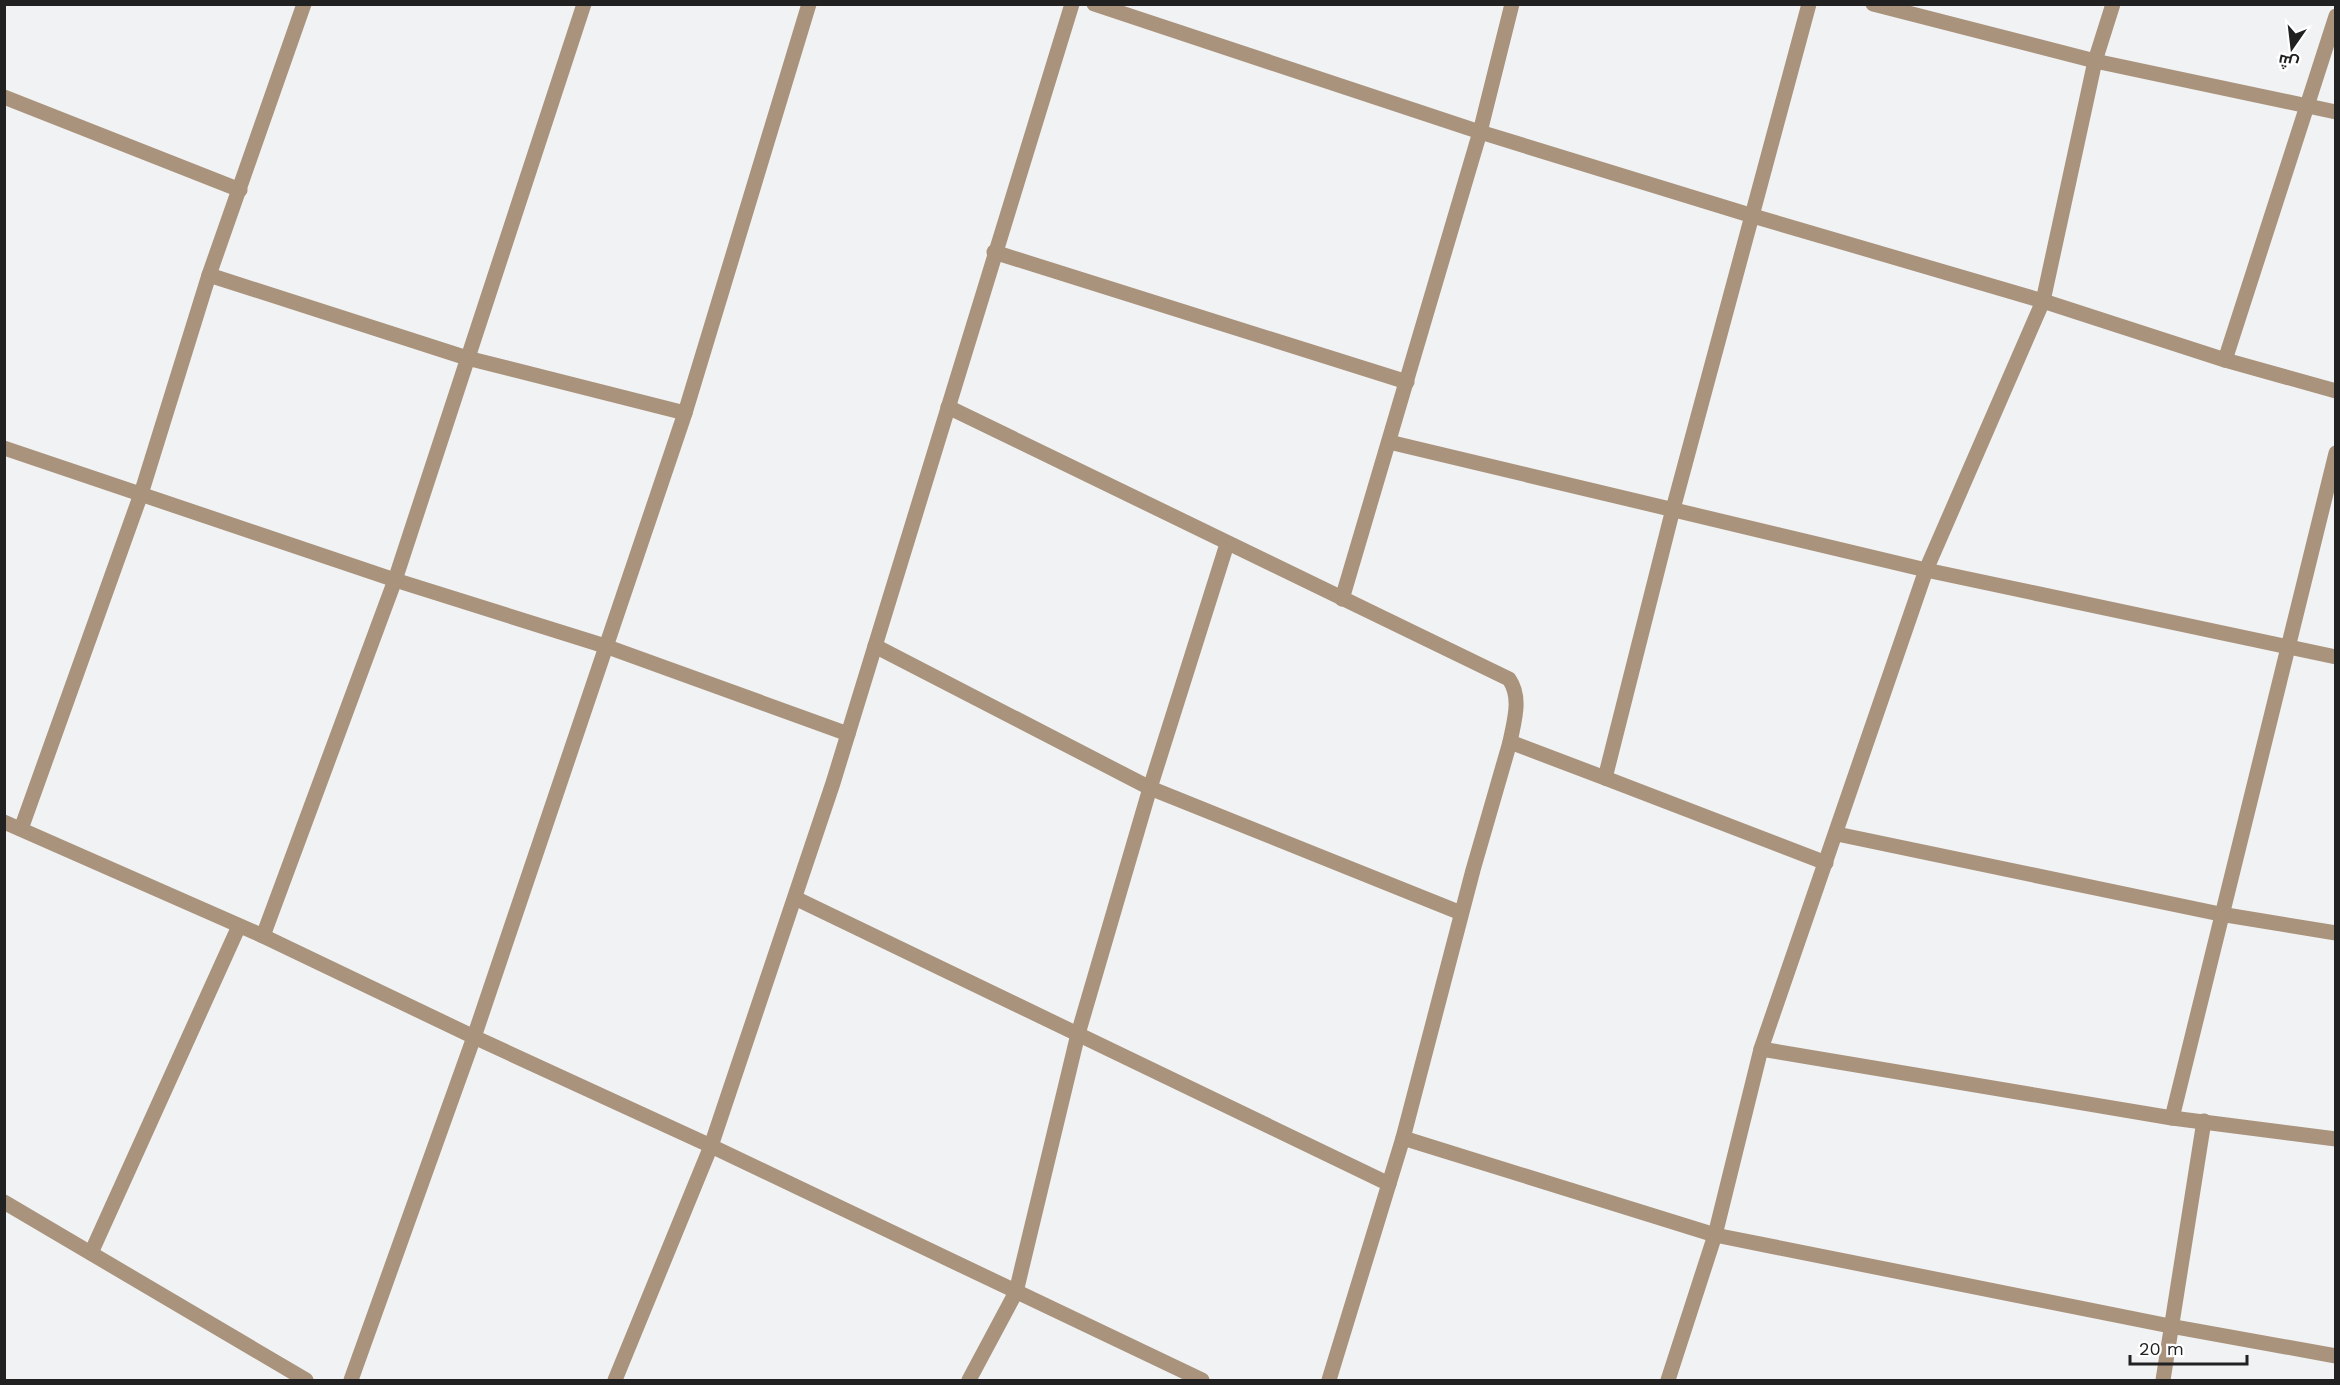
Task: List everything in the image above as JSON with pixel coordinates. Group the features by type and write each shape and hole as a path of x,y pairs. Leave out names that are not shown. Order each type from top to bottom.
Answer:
{"street":[{"path":"21,829 141,494 209,275 304,4"},
{"path":"263,936 395,580 584,4"},
{"path":"351,1380 474,1037 685,413 809,4"},
{"path":"615,1380 711,1146 795,898 848,735 994,252 1072,4"},
{"path":"1094,4 1480,132 1753,216 2043,301 2225,360 2336,391"},
{"path":"1342,599 1480,132 1512,4"},
{"path":"1605,778 1673,509 1809,4"},
{"path":"1873,4 2095,61 2336,112"},
{"path":"1668,1380 1715,1235 1761,1049 1837,834 1926,570 2043,301 2095,61 2113,4"},
{"path":"2225,360 2336,16"},
{"path":"4,97 240,190"},
{"path":"994,252 1407,381"},
{"path":"209,275 467,358 685,413"},
{"path":"948,407 1509,679 1516,694 1517,704 1510,742 1461,913 1403,1138 1329,1380"},
{"path":"1389,442 1926,570 2336,657"},
{"path":"4,448 395,580 605,646 848,735"},
{"path":"2172,1118 2220,914 2336,453"},
{"path":"969,1380 1016,1292 1078,1035 1150,788 1227,544"},
{"path":"875,646 1150,788 1461,913"},
{"path":"1510,742 1826,863"},
{"path":"4,822 263,936 1202,1380"},
{"path":"1837,834 2220,914 2336,933"},
{"path":"795,898 1389,1184"},
{"path":"92,1253 239,926"},
{"path":"1761,1049 2172,1118 2336,1139"},
{"path":"2163,1380 2204,1121"},
{"path":"1403,1138 1715,1235 2170,1326 2336,1356"},
{"path":"4,1202 306,1380"}]}
